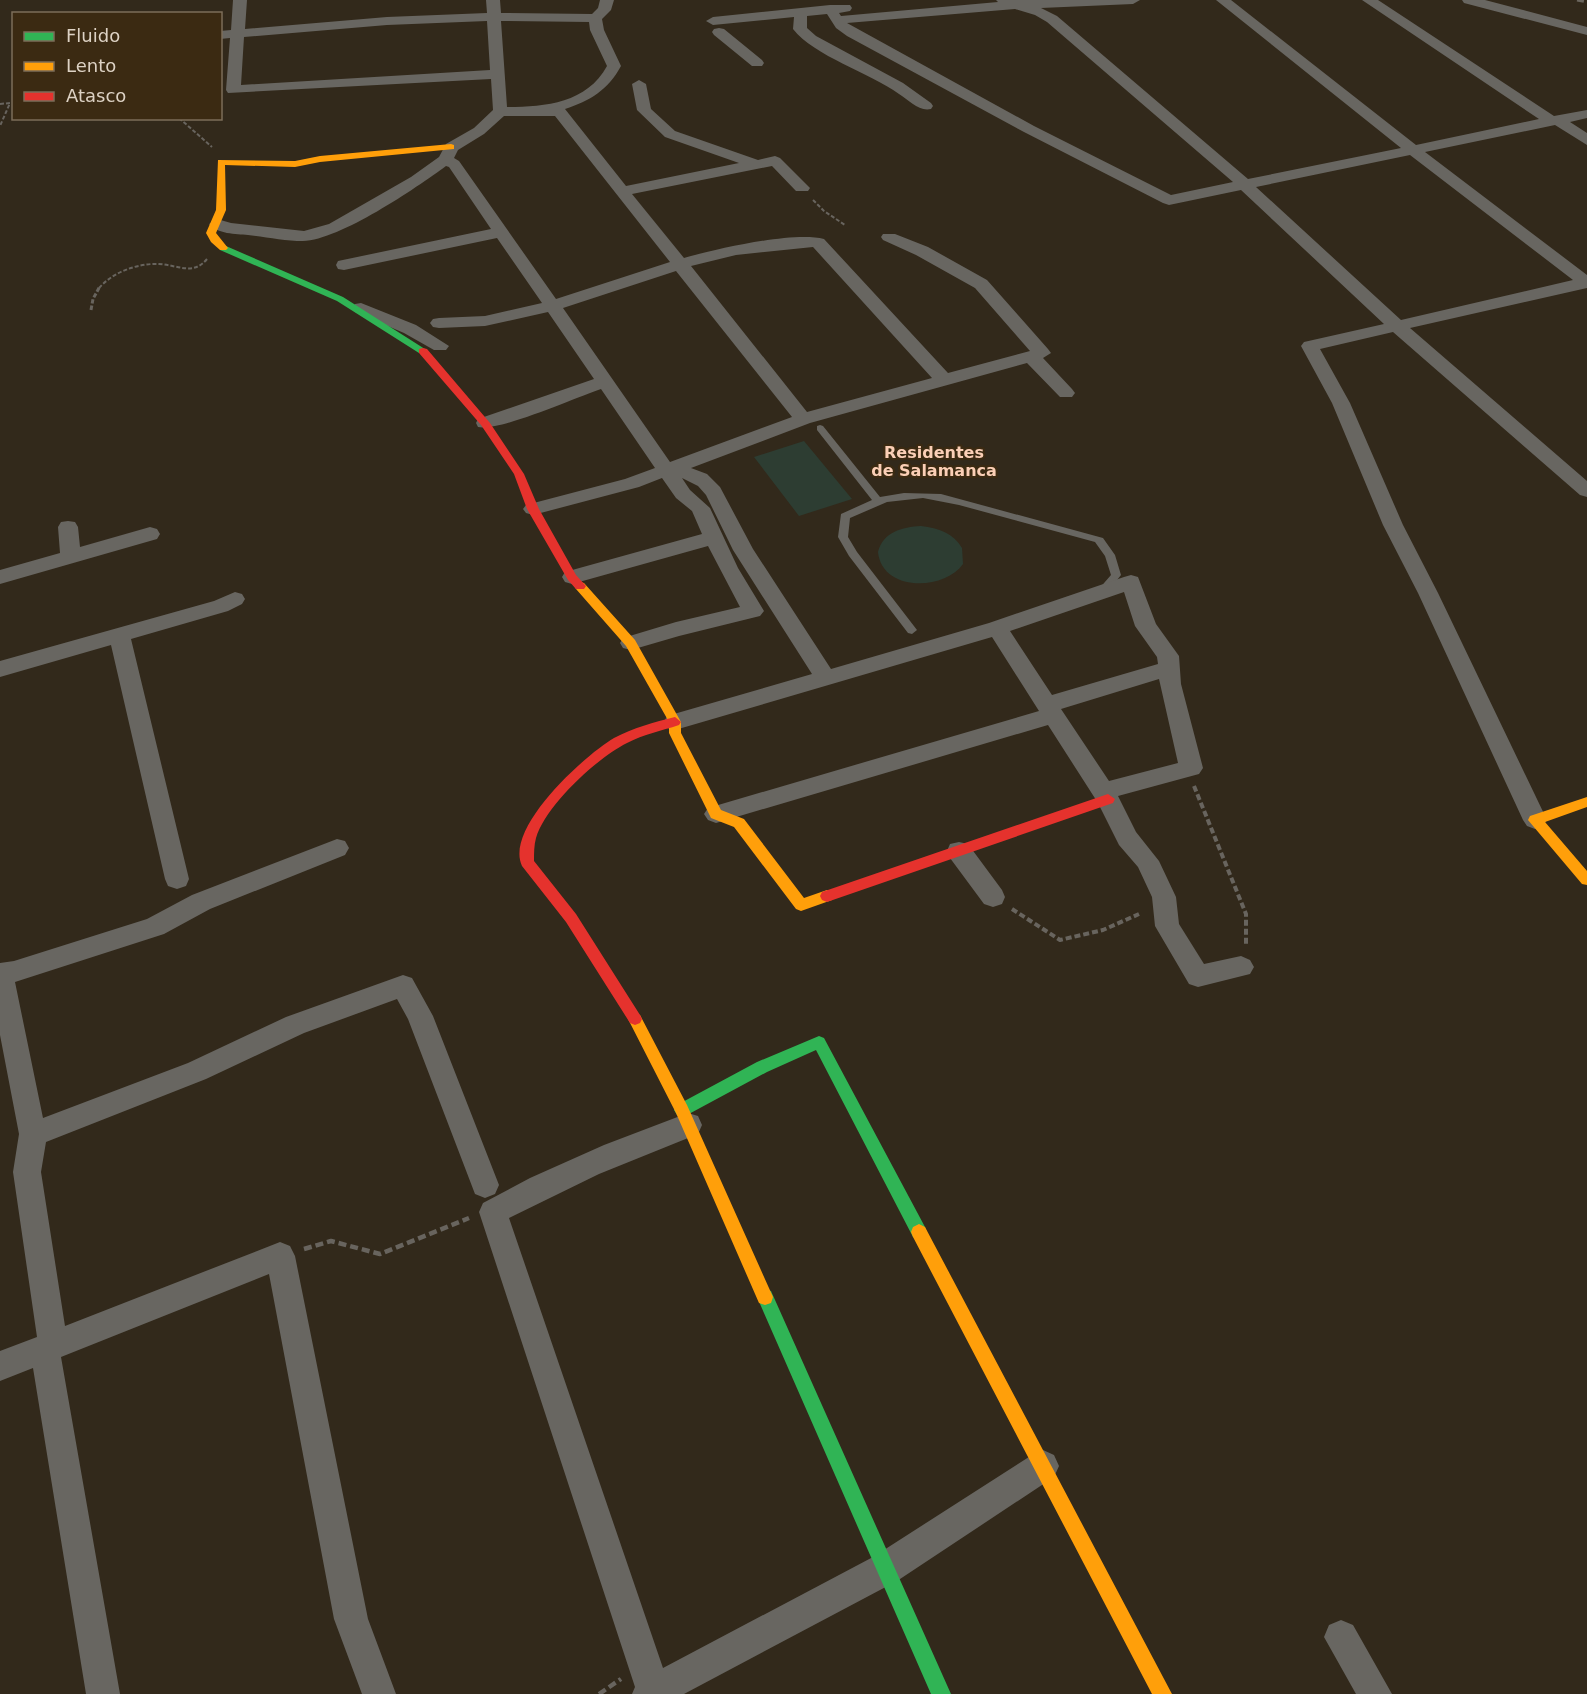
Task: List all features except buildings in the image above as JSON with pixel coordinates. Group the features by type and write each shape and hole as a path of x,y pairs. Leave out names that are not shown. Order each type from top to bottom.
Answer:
{"street":[{"path":"240,0 233,90 499,74"},
{"path":"493,0 500,111"},
{"path":"222,35 387,21 595,18 604,10 607,0"},
{"path":"834,15 967,0"},
{"path":"713,21 800,12 834,15 1009,2 1133,0"},
{"path":"1223,0 1413,150 1587,283"},
{"path":"1369,0 1587,141"},
{"path":"1468,0 1587,31"},
{"path":"1009,2 1040,12 1052,19 1244,184 1397,326 1587,491"},
{"path":"800,12 802,24 800,29"},
{"path":"834,15 852,33 1029,129 1169,200 1587,114"},
{"path":"543,111 591,94 609,78 614,66 597,30 595,18"},
{"path":"757,63 719,32 748,29 800,29 834,53 898,86 926,106"},
{"path":"639,84 644,110 670,134 757,165"},
{"path":"217,224 228,228 305,236 335,227 417,180 479,131 500,111 559,112 811,423"},
{"path":"440,346 411,328 244,257 218,243 211,233 217,224 221,210 221,162 295,164 320,159 449,153"},
{"path":"449,153 454,164 550,305 606,381 683,494 700,508 712,538 753,611 676,629 631,643"},
{"path":"623,191 775,161 802,189"},
{"path":"344,265 501,232"},
{"path":"532,509 632,483 665,468 943,379 1042,353 981,284 922,251 889,237"},
{"path":"439,323 484,321 550,305 681,263 747,247 803,242 818,243 943,379"},
{"path":"1587,283 1310,346 1341,403 1393,525 1535,820 1581,865 1587,880"},
{"path":"340,299 428,354 485,423 519,474 532,509 572,577 631,643 675,722 675,733 716,814 739,823 801,905 1105,796 1191,768 1170,684 1168,656 1146,626 1131,582 997,628 826,679 675,722 652,724 611,743 582,765 560,789 540,817 529,838 527,862 571,918 640,1029 685,1117 941,1694"},
{"path":"1031,356 1066,393"},
{"path":"485,423 606,381"},
{"path":"665,468 683,470 708,486 738,537 743,550 826,679"},
{"path":"68,527 70,556"},
{"path":"0,576 150,534"},
{"path":"572,577 712,538"},
{"path":"0,669 221,606 235,599"},
{"path":"997,628 1105,796 1126,838 1147,861 1164,897 1167,926 1198,976 1241,967"},
{"path":"120,636 177,879"},
{"path":"716,814 1050,710 1170,668"},
{"path":"1535,820 1587,802"},
{"path":"103,1694 49,1348 27,1172 33,1134 1,974 14,972 155,927 201,902 337,848"},
{"path":"959,850 993,897"},
{"path":"33,1134 197,1071 295,1025 403,986 420,1016 489,1198 652,1693 885,1569 1043,1466"},
{"path":"489,1198 527,1193 625,1149 685,1117 762,1067 819,1042 1162,1694"},
{"path":"0,1366 280,1256 351,1619 379,1694"},
{"path":"1341,1637 1375,1694"}],"lane":[{"path":"811,423 877,500"},
{"path":"912,630 853,554 843,537 845,516 877,500 923,494 952,498 1100,540 1110,555 1116,575 1102,592"}],"path":[{"path":"0,104 10,103 0,126"},
{"path":"181,120 214,149 232,161"},
{"path":"802,189 824,211 845,225"},
{"path":"91,310 94,292 105,279 126,271 157,264 185,270 197,269 218,243"},
{"path":"1191,768 1194,789 1210,821 1246,914 1245,952 1241,967"},
{"path":"993,897 1060,940 1103,930 1139,914"},
{"path":"280,1256 331,1242 380,1254 474,1216 489,1198"}],"green space":[{"path":"804,441 852,499 799,516 754,457"},
{"path":"921,526 934,528 950,535 962,548 963,564 954,573 929,583 915,583 890,575 882,565 878,552 884,540 894,532"}],"railway":[{"path":"1577,0 1587,2"}],"traffic: fast":[{"path":"223,248 340,299 423,351"},
{"path":"682,1110 762,1067 819,1042 919,1232"},
{"path":"765,1297 941,1694"}],"traffic: slow":[{"path":"223,248 214,240 211,233 221,210 221,162 295,164 320,159 451,147"},
{"path":"580,586 631,643 675,722 675,733 716,814 739,823 801,905 827,896"},
{"path":"1587,802 1535,820 1587,880"},
{"path":"635,1019 682,1110 765,1297"},
{"path":"919,1232 1162,1694"}],"traffic: jam":[{"path":"423,351 485,423 519,474 533,509 572,577 580,586"},
{"path":"635,1019 571,918 527,862 528,844 533,829 551,803 590,761 620,741 637,733 675,722"},
{"path":"827,896 1108,799"}],"district":[{"name":"Residentes de Salamanca","path":"934,461"}]}
